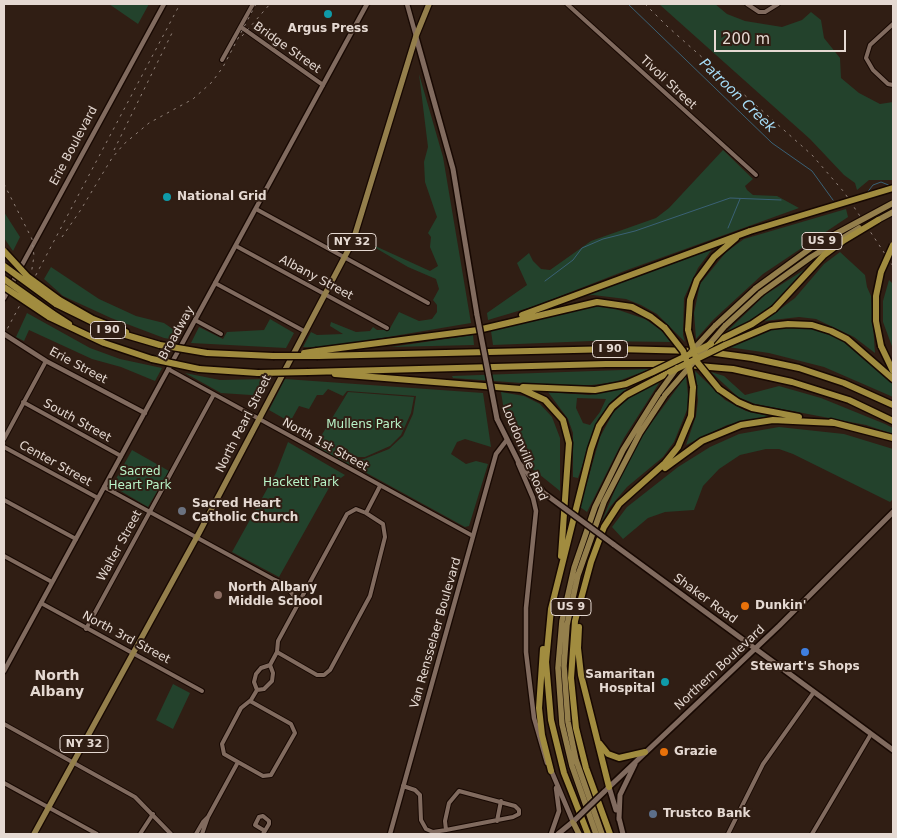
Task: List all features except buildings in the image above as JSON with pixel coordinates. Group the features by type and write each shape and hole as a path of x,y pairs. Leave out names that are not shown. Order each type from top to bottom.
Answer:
{"highway":[{"path":"493,327 750,231 893,188"},
{"path":"319,372 351,377 507,388 595,390 618,386 653,372 759,320 774,310 824,255 878,220"},
{"path":"750,231 725,246 701,274 690,300 688,330 698,362 705,374 719,389 731,398 752,408 834,423 893,438"},
{"path":"893,245 881,272 876,296 876,321 881,346 893,371"},
{"path":"4,251 28,277 57,302"},
{"name":"I 90","path":"4,266 57,302 100,327 152,343 207,354 273,356 616,349 701,351 752,358 799,368 851,386 893,405"},
{"path":"4,279 50,315"},
{"path":"4,287 50,315"},
{"path":"318,354 493,327 597,302 632,307 651,317 665,328 683,351 689,367 693,388 691,416 683,440 664,463 618,504 604,527 577,612 572,651 574,709 583,757 610,834"},
{"name":"I 90","path":"50,315 93,339 152,360 199,369 258,373 618,364 710,366 756,373 804,385 849,400 893,421"},
{"path":"551,771 542,734 539,700 544,641 592,442 599,426 612,408 626,394 725,345 758,330 776,325 812,325 831,331 847,339 893,378"},
{"path":"507,388 529,391 545,400 560,416 569,438 564,530 556,589"},
{"path":"635,488 702,441 733,427 774,420 834,423"},
{"path":"583,590 578,630 578,658 607,789"},
{"path":"550,619 546,674 550,720 564,773 588,834"},
{"path":"598,742 615,757 626,757 645,752"}],"main road":[{"name":"North Pearl Street","path":"34,834 196,538 353,241 416,36 429,4"},
{"name":"Loudonville Road","path":"416,36 454,176 477,315 497,419 514,455"},
{"name":"US 9","path":"596,834 575,776 562,724 558,676 562,621 574,568 595,507 623,450 658,394 715,326 756,288 820,242 893,203"},
{"name":"US 9","path":"602,834 578,765 568,722 564,671 567,625 580,570 604,502 633,446 666,395 724,326 761,293 822,250 893,212"},
{"name":"Shaker Road","path":"514,455 528,476 544,493 893,750"},
{"name":"Northern Boulevard","path":"558,834 755,648 893,512"},
{"path":"619,820 621,791 639,758"},
{"path":"607,789 623,834"},
{"path":"575,820 579,834"}],"street":[{"name":"Erie Boulevard","path":"4,298 164,4"},
{"path":"222,60 253,4"},
{"name":"Broadway","path":"4,671 367,4"},
{"name":"Loudonville Road","path":"407,4 416,36"},
{"name":"Tivoli Street","path":"567,4 756,175"},
{"path":"747,4 759,12 764,12 778,4"},
{"path":"893,24 870,45 866,58 873,70 888,84 893,85"},
{"name":"Bridge Street","path":"241,27 322,84"},
{"path":"256,209 428,303"},
{"name":"Albany Street","path":"236,246 387,328"},
{"path":"215,283 304,331"},
{"path":"195,320 221,334"},
{"name":"Erie Street","path":"4,334 46,361 145,413"},
{"path":"4,439 46,361"},
{"name":"North 1st Street","path":"168,369 473,536"},
{"name":"Walter Street","path":"86,629 214,394"},
{"name":"South Street","path":"23,402 121,456"},
{"name":"Van Rensselaer Boulevard","path":"390,834 496,454 506,441"},
{"name":"Center Street","path":"4,447 98,498"},
{"name":"Loudonville Road","path":"514,455 536,511 526,608 526,658 536,728 544,759 575,820"},
{"path":"366,513 380,486"},
{"path":"104,487 273,579 292,587 307,588"},
{"path":"4,500 76,539"},
{"path":"257,690 254,682 256,674 261,668 270,665 277,652 277,643 348,513 356,509 383,524 385,537 370,596 330,670 324,675 317,675 277,652"},
{"path":"4,556 52,582"},
{"path":"273,579 291,592 299,603"},
{"name":"North 3rd Street","path":"41,603 202,691"},
{"path":"250,701 291,724 295,733 271,775 263,776 224,754 221,746 241,708 250,701 257,690 267,687 272,681 273,673 270,665"},
{"path":"728,834 763,764 814,692"},
{"path":"4,724 135,797 171,834"},
{"path":"812,834 871,734"},
{"path":"202,834 208,817 238,762"},
{"path":"551,834 559,810 555,782"},
{"path":"4,783 97,834"},
{"path":"404,786 415,790 420,795 421,820 426,829 433,832 446,830 497,821 516,816 520,813 517,807 501,801 458,792 449,803 445,820 446,830"},
{"path":"497,821 501,801"},
{"path":"140,834 153,814"},
{"path":"196,834 202,822 208,817"}],"green space":[{"path":"109,4 149,4 138,24"},
{"path":"659,4 715,4 727,14 745,21 782,27 802,20 811,12 821,20 824,38 840,58 841,78 859,93 880,104 893,102 893,180 869,180 857,190 855,183 844,175 810,139"},
{"path":"419,74 443,157 471,323 323,348 303,347 311,332 317,335 343,334 330,326 331,322 356,332 370,331 373,327 377,330 389,330 399,312 419,321 432,319 437,312 437,305 433,300 439,289 436,279 408,267 362,240 430,271 438,266 430,247 431,237 428,233 437,217 425,182 424,162 428,147"},
{"path":"723,150 753,179 745,186 753,195 777,196 799,208 627,270 535,306 488,320 487,313 527,285 517,263 529,253 533,261 541,269 550,270 591,241 656,218 669,208"},
{"path":"846,209 848,217 763,274 714,319 696,339 694,313 700,284 726,252 744,239"},
{"path":"4,212 20,237 13,251 4,238"},
{"path":"713,248 698,268 684,298 683,335 685,342 657,314 641,305 626,299 593,295 582,296"},
{"path":"840,252 865,275 871,296 875,353 854,337 816,319 799,317 764,321 795,298 824,264"},
{"path":"810,266 780,299 762,313 720,338 765,295"},
{"path":"51,267 99,299 136,316 164,323 180,334 176,340 164,338 111,318 63,296 44,279"},
{"path":"889,280 893,284 893,349 883,322 883,301"},
{"path":"607,306 645,319 661,330 673,342 592,341 493,345 491,331 585,307"},
{"path":"27,313 90,348 120,359 162,368 155,381 121,367 92,359 29,330 24,341 16,337"},
{"path":"270,319 294,333 286,348 191,343 199,327 223,339 227,332 264,330"},
{"path":"789,326 814,327 837,336 893,383 893,397 824,367 769,353 728,347 770,329"},
{"path":"473,335 474,345 391,347 425,342"},
{"path":"650,369 616,382 576,387 453,378 452,376"},
{"path":"695,371 725,400 746,411 769,416 727,425 686,445 696,416 698,400"},
{"path":"711,372 724,376 745,395 779,386 821,398 893,428 893,434 866,425 755,404 738,397"},
{"path":"185,373 220,380 270,379 261,396 221,393"},
{"path":"686,376 689,405 674,442 663,457 627,487 610,507 601,523 620,478 641,437"},
{"path":"285,379 483,393 491,447 465,439 457,442 451,454 466,464 476,461 488,464 469,526 465,527 352,465 355,459 364,459 389,449 403,436 413,414 416,396 347,391 343,396 328,389 323,395 317,395 309,409 299,406 290,422 269,410"},
{"path":"661,380 624,438 587,512 580,507 600,437 613,413 631,395"},
{"path":"629,387 612,401 598,419 578,478 573,477 573,433 568,419 548,392 589,395","holes":["577,398 606,399 600,412 590,425 583,423 576,408"]},
{"name":"Mullens Park","path":"348,392 414,397 411,413 401,435 390,446 365,457 354,457 350,465 315,446"},
{"path":"501,392 524,396 540,404 552,417 560,438 560,491 529,466 512,437 505,417"},
{"path":"779,427 844,434 893,449 893,499 890,502 793,454 779,449 766,449 740,455 719,469 703,486 694,510 665,512 648,518 623,539 612,527 627,507 678,467 710,447 739,434"},
{"name":"Hackett Park","path":"288,442 345,475 330,486 279,577 232,552 276,473"},
{"name":"Sacred Heart Park","path":"132,450 169,471 148,507 112,486"},
{"path":"173,684 190,693 173,729 156,720"}],"waterway":[{"name":"Patroon Creek","path":"628,4 772,143 812,171 833,200"},
{"name":"Patroon Creek","path":"866,194 873,185 881,182 891,186"},
{"path":"545,281 573,260 582,248 603,239 635,231 730,198 781,200"},
{"path":"728,228 740,199"}],"railway":[{"path":"4,335 180,4"},
{"path":"62,237 112,158 124,144 149,123 193,99 212,82 223,67 256,4"},
{"path":"242,36 270,4"},
{"path":"645,4 668,27 812,155 844,192 893,266"},
{"path":"114,150 174,29"},
{"path":"4,184 32,239 34,256 31,275"}],"place":[{"name":"Argus Press","path":"328,14"},
{"name":"National Grid","path":"167,197"},
{"name":"Sacred Heart Catholic Church","path":"182,511"},
{"name":"North Albany Middle School","path":"218,595"},
{"name":"Dunkin'","path":"745,606"},
{"name":"Stewart's Shops","path":"805,652"},
{"name":"Samaritan Hospital","path":"665,682"},
{"name":"Grazie","path":"664,752"},
{"name":"Trustco Bank","path":"653,814"}],"district":[{"name":"North Albany","path":"57,684"}]}
